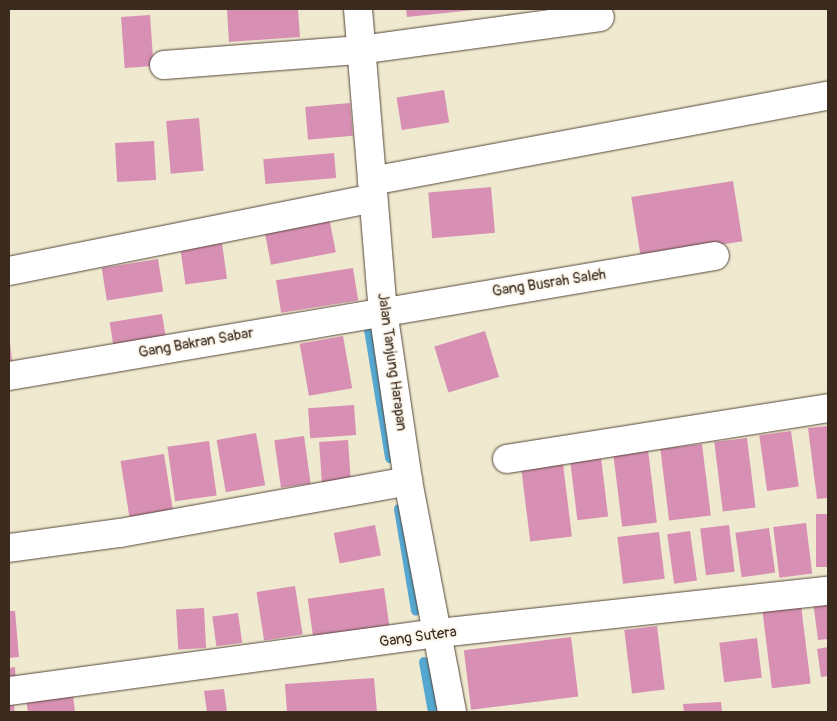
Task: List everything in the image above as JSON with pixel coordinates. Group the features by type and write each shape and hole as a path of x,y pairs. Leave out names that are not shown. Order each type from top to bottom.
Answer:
{"street":[{"name":"Jalan Tanjung Harapan","path":"358,9 383,311 408,481 439,634 452,712"},
{"path":"164,65 360,50 600,16"},
{"path":"9,271 373,190 828,96"},
{"name":"Gang Busrah Saleh","path":"383,311 715,256"},
{"name":"Gang Bakran Sabar","path":"9,376 383,311"},
{"path":"507,459 828,408"},
{"path":"9,548 129,532 408,481"},
{"name":"Gang Sutera","path":"9,691 439,634 828,591"}],"building":[{"path":"227,9 298,9 300,37 229,42"},
{"path":"406,9 474,9 474,10 407,17"},
{"path":"150,15 154,66 125,68 121,17"},
{"path":"444,90 449,123 402,130 397,98"},
{"path":"350,103 353,136 308,140 305,107"},
{"path":"199,118 204,171 171,174 166,121"},
{"path":"154,141 156,180 117,182 115,143"},
{"path":"334,153 336,178 265,184 263,159"},
{"path":"733,181 743,241 641,257 631,197"},
{"path":"491,187 495,233 432,238 428,192"},
{"path":"328,212 336,252 271,265 263,225"},
{"path":"222,243 227,279 185,284 180,249"},
{"path":"158,259 163,292 107,301 102,268"},
{"path":"353,268 358,301 281,313 276,280"},
{"path":"162,314 166,340 114,348 110,322"},
{"path":"485,331 499,377 448,392 434,346"},
{"path":"343,336 352,388 309,396 300,344"},
{"path":"10,342 12,361 9,361"},
{"path":"354,405 356,435 310,438 308,408"},
{"path":"828,426 828,498 817,499 808,428"},
{"path":"791,431 799,486 767,491 759,435"},
{"path":"256,433 265,485 226,492 217,440"},
{"path":"304,436 311,484 281,488 274,440"},
{"path":"747,438 756,507 723,511 714,442"},
{"path":"348,440 351,486 322,488 319,442"},
{"path":"209,441 217,495 175,501 167,447"},
{"path":"702,444 711,515 669,521 660,449"},
{"path":"648,450 657,522 622,527 613,454"},
{"path":"164,454 173,510 129,517 121,461"},
{"path":"601,458 608,517 577,520 570,462"},
{"path":"563,464 572,536 530,542 521,469"},
{"path":"816,514 828,514 828,567 816,567"},
{"path":"806,523 812,574 779,578 773,527"},
{"path":"375,525 381,555 340,563 334,533"},
{"path":"729,525 735,572 706,575 700,529"},
{"path":"769,528 775,573 742,577 735,533"},
{"path":"690,531 697,581 674,584 667,534"},
{"path":"659,532 665,579 623,584 617,537"},
{"path":"295,586 303,634 264,640 256,592"},
{"path":"384,588 390,629 313,639 308,599"},
{"path":"828,600 828,639 818,640 813,601"},
{"path":"801,605 811,683 772,688 762,610"},
{"path":"204,608 206,648 178,649 176,609"},
{"path":"9,611 15,611 19,657 9,658"},
{"path":"238,613 242,643 216,646 212,617"},
{"path":"657,626 665,690 632,694 624,630"},
{"path":"571,637 578,697 471,710 464,650"},
{"path":"757,638 762,678 724,682 719,643"},
{"path":"828,647 828,676 821,677 817,649"},
{"path":"15,667 16,683 9,684 9,668"},
{"path":"374,678 377,712 287,712 285,684"},
{"path":"224,689 227,712 207,712 204,691"},
{"path":"73,695 75,712 28,712 26,700"},
{"path":"13,700 15,712 9,712 9,701"},
{"path":"721,702 722,712 684,712 683,704"}],"waterway":[{"path":"367,317 390,458"},
{"path":"399,509 416,611"},
{"path":"424,662 433,712"}]}
